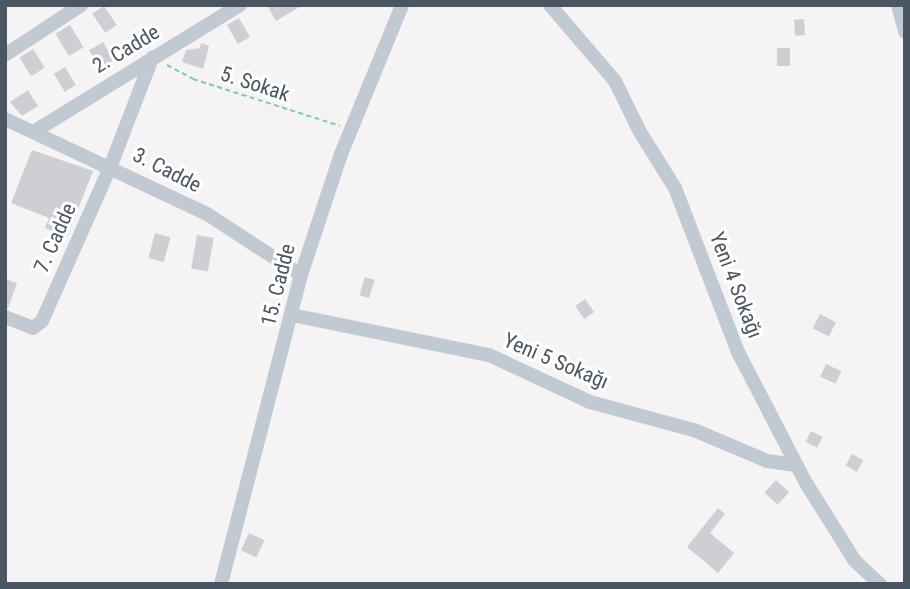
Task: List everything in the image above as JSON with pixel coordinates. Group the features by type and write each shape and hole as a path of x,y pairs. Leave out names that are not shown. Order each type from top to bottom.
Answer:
{"street":[{"path":"5,55 81,5"},
{"name":"2. Cadde","path":"35,131 240,5"},
{"name":"15. Cadde","path":"221,584 301,275 351,130 402,5"},
{"name":"Yeni 4 Sokağı","path":"550,5 607,67 671,180 738,352 796,465 855,561 880,584"},
{"path":"898,5 905,32"},
{"name":"7. Cadde","path":"5,317 38,326 111,165 155,56"},
{"name":"3. Cadde","path":"5,118 111,165 207,214 301,275"},
{"name":"Yeni 5 Sokağı","path":"292,315 489,355 590,402 676,424 768,461 796,465"}],"path":[{"name":"5. Sokak","path":"155,56 184,75 351,130"}],"building":[{"path":"267,5 303,5 276,21"},
{"path":"104,6 117,25 105,33 92,14"},
{"path":"239,18 250,37 238,44 227,25"},
{"path":"804,19 805,35 795,36 794,20"},
{"path":"70,25 83,47 69,56 55,34"},
{"path":"103,42 114,60 100,68 89,50"},
{"path":"201,43 209,46 203,69 182,62 186,50 200,48"},
{"path":"777,48 790,48 790,66 777,66"},
{"path":"33,49 45,68 31,76 19,57"},
{"path":"65,67 76,85 65,92 54,74"},
{"path":"28,90 38,106 22,116 10,102"},
{"path":"32,150 93,171 67,237 45,228 49,218 11,203"},
{"path":"155,233 170,237 164,262 148,258"},
{"path":"197,235 214,238 208,271 191,268"},
{"path":"365,277 375,280 369,298 359,295"},
{"path":"5,279 17,283 8,308 5,308"},
{"path":"585,299 594,312 584,319 575,306"},
{"path":"820,314 836,322 829,336 813,328"},
{"path":"826,364 841,371 835,384 820,377"},
{"path":"811,431 823,437 817,448 806,442"},
{"path":"852,454 863,460 857,472 846,465"},
{"path":"776,480 789,492 778,505 764,492"},
{"path":"718,508 725,514 710,533 734,553 718,573 687,547"},
{"path":"249,533 264,540 256,557 241,550"}]}
